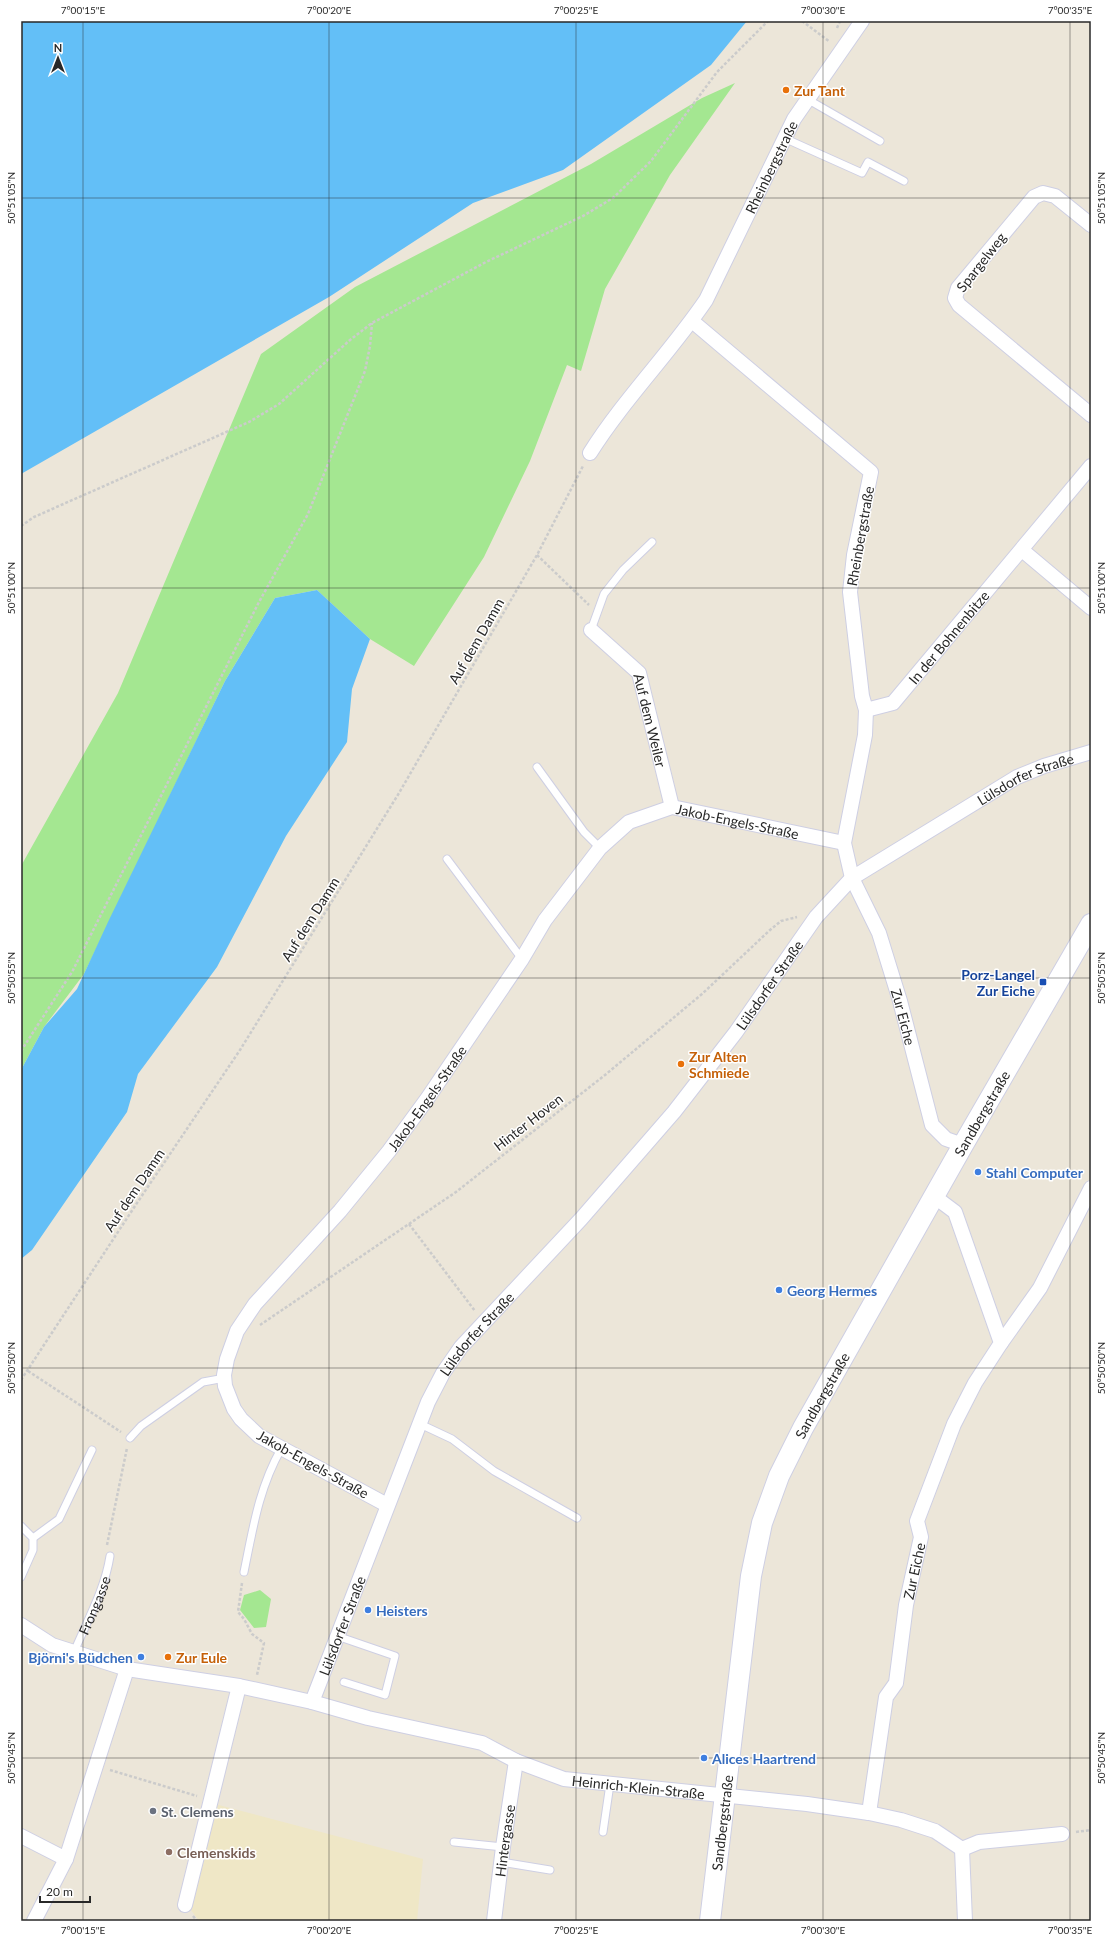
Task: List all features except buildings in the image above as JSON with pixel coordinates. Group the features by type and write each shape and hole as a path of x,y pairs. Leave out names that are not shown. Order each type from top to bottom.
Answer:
{"street":[{"name":"Rheinbergstraße","path":"590,453 607,426 692,321 706,300 784,138 806,99 862,21"},
{"name":"Spargelweg","path":"1091,225 1055,196 1043,193 1034,197 958,288 955,298 959,305 1091,415"},
{"name":"Rheinbergstraße","path":"692,321 872,472 854,555 850,592 862,696 866,710 866,735 844,843 852,878"},
{"name":"In der Bohnenbitze","path":"866,710 893,703 1091,466"},
{"path":"1022,550 1091,608"},
{"name":"Auf dem Weiler","path":"591,630 639,672 672,807"},
{"name":"Lülsdorfer Straße","path":"312,1702 387,1505 420,1424 443,1373 461,1347 581,1219 674,1112 736,1032 816,917 852,878 1017,777 1044,766 1091,752"},
{"name":"Jakob-Engels-Straße","path":"387,1505 281,1449 259,1436 241,1419 231,1402 225,1386 227,1359 239,1328 255,1304 340,1211 389,1151 427,1099 522,959 545,920 600,848 629,822 672,807 844,843"},
{"name":"Zur Eiche","path":"852,878 879,933 900,1001 932,1125 946,1139 963,1145"},
{"name":"Sandbergstraße","path":"710,1921 751,1576 762,1523 779,1476 807,1421 935,1198 963,1145 1091,924"},
{"name":"Zur Eiche","path":"869,1813 886,1697 896,1683 906,1604 921,1537 917,1521 954,1424 975,1383 1040,1288 1091,1188"},
{"path":"935,1198 955,1212 1001,1343"},
{"name":"Frongasse","path":"21,1626 52,1645 127,1669"},
{"path":"34,1921 66,1859 98,1766 127,1669 239,1686 312,1702"},
{"path":"185,1905 239,1686"},
{"name":"Heinrich-Klein-Straße","path":"312,1702 368,1718 482,1744 516,1761 564,1779 807,1804 869,1813 901,1820 935,1831 962,1849"},
{"name":"Hintergasse","path":"494,1921 503,1846 516,1761"},
{"path":"965,1921 962,1849 979,1842 1062,1834"},
{"path":"21,1836 66,1859"}],"lane":[{"path":"806,99 880,141"},
{"path":"784,138 862,173 868,162 904,181"},
{"path":"591,630 604,594 623,570 652,542"},
{"path":"537,767 584,832 600,848"},
{"path":"447,859 522,959"},
{"path":"130,1438 141,1426 203,1382 225,1378"},
{"path":"420,1424 452,1440 494,1471 577,1518"},
{"path":"244,1572 264,1485 281,1449"},
{"path":"33,1538 59,1519 92,1450"},
{"path":"21,1526 33,1538 33,1550 21,1577"},
{"name":"Frongasse","path":"74,1652 104,1578 110,1556"},
{"path":"337,1636 395,1656 385,1695 344,1682"},
{"path":"603,1832 610,1784"},
{"path":"454,1842 503,1846"},
{"path":"501,1862 550,1870"}],"path":[{"path":"21,526 34,517 249,422 279,404 350,340 372,323 486,262 583,216 614,198 651,160 717,72 768,21"},
{"path":"802,21 830,42"},
{"path":"21,1051 72,972 259,602 308,514 365,371 370,346 372,323"},
{"name":"Auf dem Damm","path":"21,1380 244,1043 400,793 537,555 590,453"},
{"path":"537,555 598,614"},
{"name":"Hinter Hoven","path":"239,1328 248,1330 264,1323 456,1192 605,1075 702,994 781,921 799,916 816,917"},
{"path":"409,1224 484,1322"},
{"path":"28,1371 130,1438 106,1550 110,1556"},
{"path":"244,1572 238,1612 244,1619 252,1634 264,1643 254,1689"},
{"path":"98,1766 210,1800"}],"shaded area":[{"path":"215,1804 423,1859 417,1921 199,1921 191,1910"}],"green space":[{"path":"735,83 670,175 605,289 581,371 567,365 530,461 484,557 414,666 370,639 317,590 275,598 225,681 84,974 44,1027 21,1070 21,866 118,693 261,354 355,287 591,164 702,98"},
{"path":"260,1590 271,1599 266,1627 254,1628 240,1610 244,1595"}],"water":[{"path":"21,21 747,21 711,65 563,170 473,203 329,297 21,474"},
{"path":"317,590 370,639 352,689 347,742 286,836 217,967 138,1074 127,1112 32,1250 21,1259 21,1070 44,1027 77,989 225,681 275,598"}],"place":[{"name":"Zur Tant","path":"786,90"},
{"name":"Porz-Langel Zur Eiche","path":"1043,982"},
{"name":"Zur Alten Schmiede","path":"681,1064"},
{"name":"Stahl Computer","path":"978,1172"},
{"name":"Georg Hermes","path":"779,1290"},
{"name":"Heisters","path":"368,1610"},
{"name":"Björni's Büdchen","path":"141,1657"},
{"name":"Zur Eule","path":"168,1657"},
{"name":"Alices Haartrend","path":"704,1758"},
{"name":"St. Clemens","path":"153,1811"},
{"name":"Clemenskids","path":"169,1852"}]}
